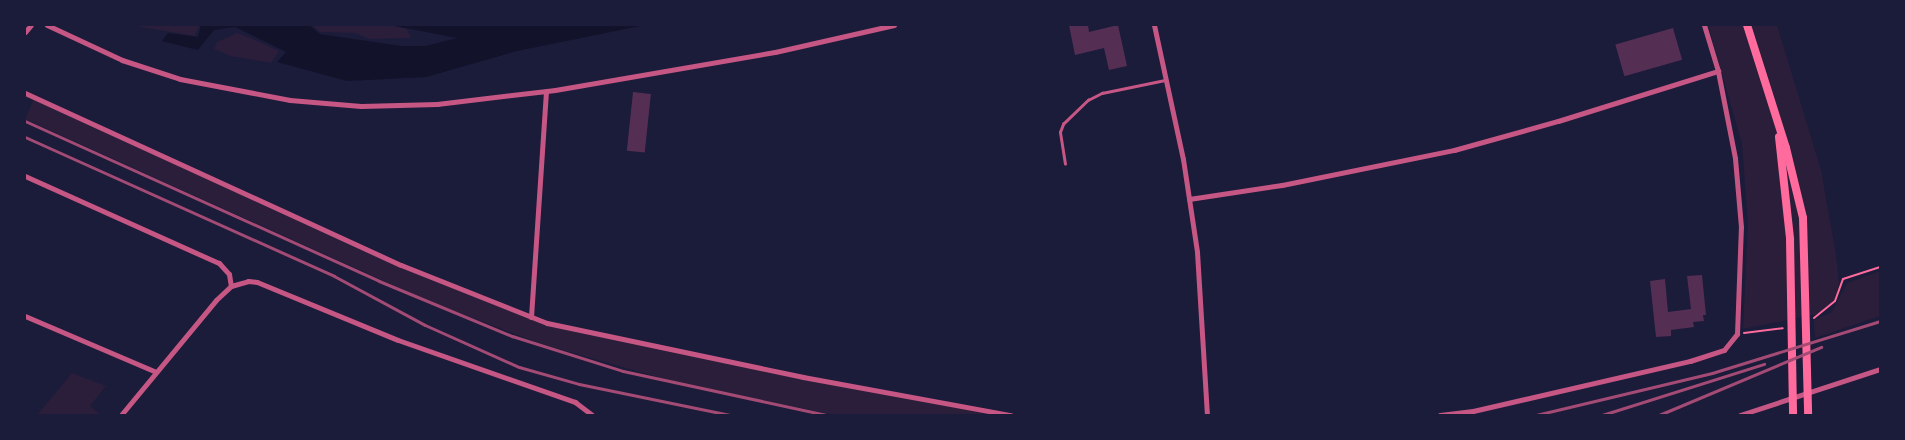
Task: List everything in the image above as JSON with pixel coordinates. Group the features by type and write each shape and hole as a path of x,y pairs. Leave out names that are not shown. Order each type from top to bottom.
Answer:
{"main road":[{"path":"1747,25 1779,132 1786,148 1801,208 1807,288 1808,415"},
{"path":"1779,132 1789,223 1794,415"}],"street":[{"path":"25,32 31,25"},
{"path":"47,25 122,60 159,73 223,89 290,100 361,106 437,104 546,91 775,52 894,25"},
{"path":"1154,25 1189,199 1197,252 1207,415"},
{"path":"1440,415 1473,411 1690,361 1724,350 1737,334 1741,227 1735,158 1718,71 1704,25"},
{"path":"1189,199 1282,185 1454,150 1576,116 1718,71"},
{"path":"531,317 546,91"},
{"path":"25,93 260,203 531,317 698,356 1011,415"},
{"path":"25,176 219,263 228,274 231,286"},
{"path":"121,415 231,286 257,282 381,334 575,402 592,415"},
{"path":"25,316 156,372"},
{"path":"1740,415 1880,369"}],"lane":[{"path":"1065,164 1060,132 1063,124 1088,100 1102,93 1166,80"}],"shaded area":[{"path":"129,25 199,25 199,26 195,36"},
{"path":"201,25 309,25 320,34 401,46 426,46 457,38 390,25 645,25 517,51 426,77 347,81 277,62 286,52 235,27 214,30 198,50 162,41 168,33 198,37"},
{"path":"312,25 390,25 407,29 411,38 369,39 356,33 320,32"},
{"path":"1708,25 1777,25 1821,170 1836,255 1839,284 1835,299 1822,313 1743,329 1748,224 1742,144"},
{"path":"237,33 279,51 271,63 230,56 214,49 217,42"},
{"path":"34,99 260,203 524,315 669,350 1011,415 835,415 686,385 545,345 433,303 25,119"},
{"path":"1880,271 1880,316 1815,338 1814,320 1832,312 1847,283"},
{"path":"72,373 106,386 90,406 101,415 37,415"}],"building":[{"path":"1069,25 1088,25 1089,32 1118,25 1127,66 1109,70 1104,48 1075,55"},
{"path":"1673,28 1682,60 1624,76 1615,45"},
{"path":"633,92 651,94 645,153 627,151"},
{"path":"1702,275 1706,315 1703,315 1704,321 1693,322 1694,327 1671,330 1671,336 1656,337 1650,281 1665,279 1668,312 1691,309 1687,276"}],"railway":[{"path":"25,121 379,281 512,336 623,371 826,415"},
{"path":"25,137 334,276 425,325 519,367 579,384 730,415"},
{"path":"1536,415 1712,373 1880,321"},
{"path":"1659,415 1821,347"},
{"path":"1602,415 1764,364"}]}
